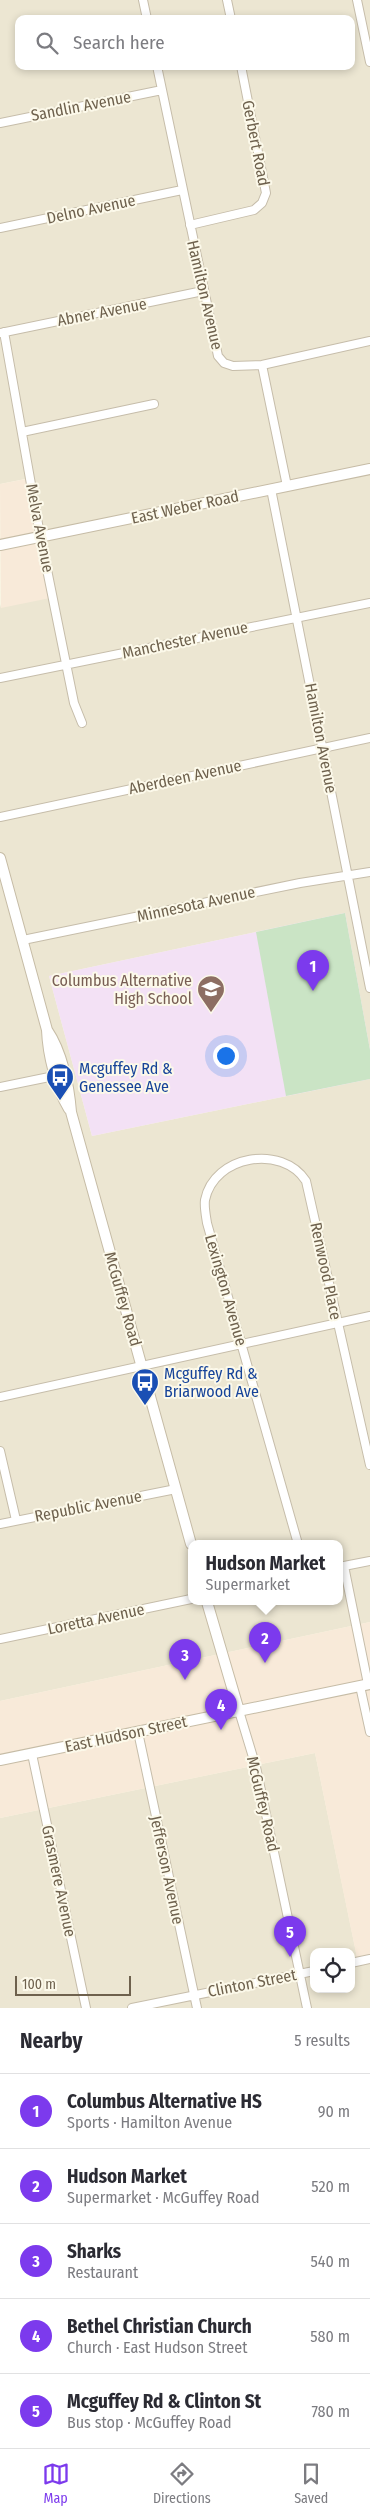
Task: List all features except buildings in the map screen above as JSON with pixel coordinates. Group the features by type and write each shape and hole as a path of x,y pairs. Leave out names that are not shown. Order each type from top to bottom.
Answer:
{"street":[{"path":"143,0 146,15"},
{"path":"227,0 230,15"},
{"path":"357,0 370,62"},
{"name":"Hamilton Avenue","path":"158,70 218,356 224,363 232,366 262,364 370,341"},
{"name":"Gerbert Road","path":"190,224 254,210 262,203 266,193 242,70"},
{"name":"Sandlin Avenue","path":"0,122 162,90"},
{"name":"Delno Avenue","path":"0,228 182,190"},
{"name":"Abner Avenue","path":"2,332 203,291"},
{"name":"Melva Avenue","path":"2,332 40,536 74,703 82,723"},
{"path":"262,364 287,486"},
{"path":"22,432 154,404"},
{"name":"East Weber Road","path":"0,545 370,468"},
{"name":"Hamilton Avenue","path":"271,489 370,988"},
{"name":"Manchester Avenue","path":"0,678 370,603"},
{"name":"Aberdeen Avenue","path":"0,817 370,738"},
{"name":"McGuffey Road","path":"0,858 47,1030 48,1042 60,1075 62,1098 71,1112 190,1540"},
{"name":"Minnesota Avenue","path":"23,940 300,882 370,872"},
{"path":"0,1087 60,1075"},
{"name":"Renwood Place","path":"214,1180 229,1167 247,1160 263,1158 282,1160 300,1171 309,1190 337,1324 370,1465"},
{"name":"Lexington Avenue","path":"214,1180 205,1200 207,1223 297,1540"},
{"path":"0,1397 370,1316"},
{"path":"0,1451 16,1520"},
{"name":"Republic Avenue","path":"0,1524 176,1488"},
{"path":"343,1567 370,1561"},
{"path":"343,1572 366,1684 370,1732"},
{"name":"Loretta Avenue","path":"0,1639 188,1600"},
{"name":"McGuffey Road","path":"208,1605 256,1766 307,2008"},
{"name":"East Hudson Street","path":"0,1760 366,1684"},
{"name":"Jefferson Avenue","path":"138,1732 197,2008"},
{"name":"Grasmere Avenue","path":"32,1754 86,2008"},
{"path":"355,1962 370,1959"},
{"name":"Clinton Street","path":"132,2008 310,1972"}],"shaded area":[{"path":"0,0 370,0 370,1050 345,913 49,976 92,1136 370,1079 370,1622 0,1701 0,604 1,608 30,478 0,484"},
{"path":"31,478 55,597 1,608 0,484"},
{"name":"Columbus Alternative High School","path":"345,913 370,1050 370,1079 92,1136 49,976"},
{"path":"370,1622 370,1960 358,1963 315,1753 0,1818 0,1701"},
{"path":"315,1753 358,1962 370,1960 370,2008 0,2008 0,1818"}],"green space":[{"path":"345,913 370,1050 370,1079 286,1096 256,932"}],"place":[{"name":"Columbus Alternative HS","path":"313,991"},
{"name":"Columbus Alternative High School","path":"211,1013"},
{"name":"Mcguffey Rd & Genessee Ave","path":"60,1101"},
{"name":"Mcguffey Rd & Briarwood Ave","path":"145,1406"},
{"name":"Hudson Market","path":"265,1663"},
{"name":"Sharks","path":"185,1680"},
{"name":"Bethel Christian Church","path":"221,1730"},
{"name":"Mcguffey Rd & Clinton St","path":"290,1957"}]}
